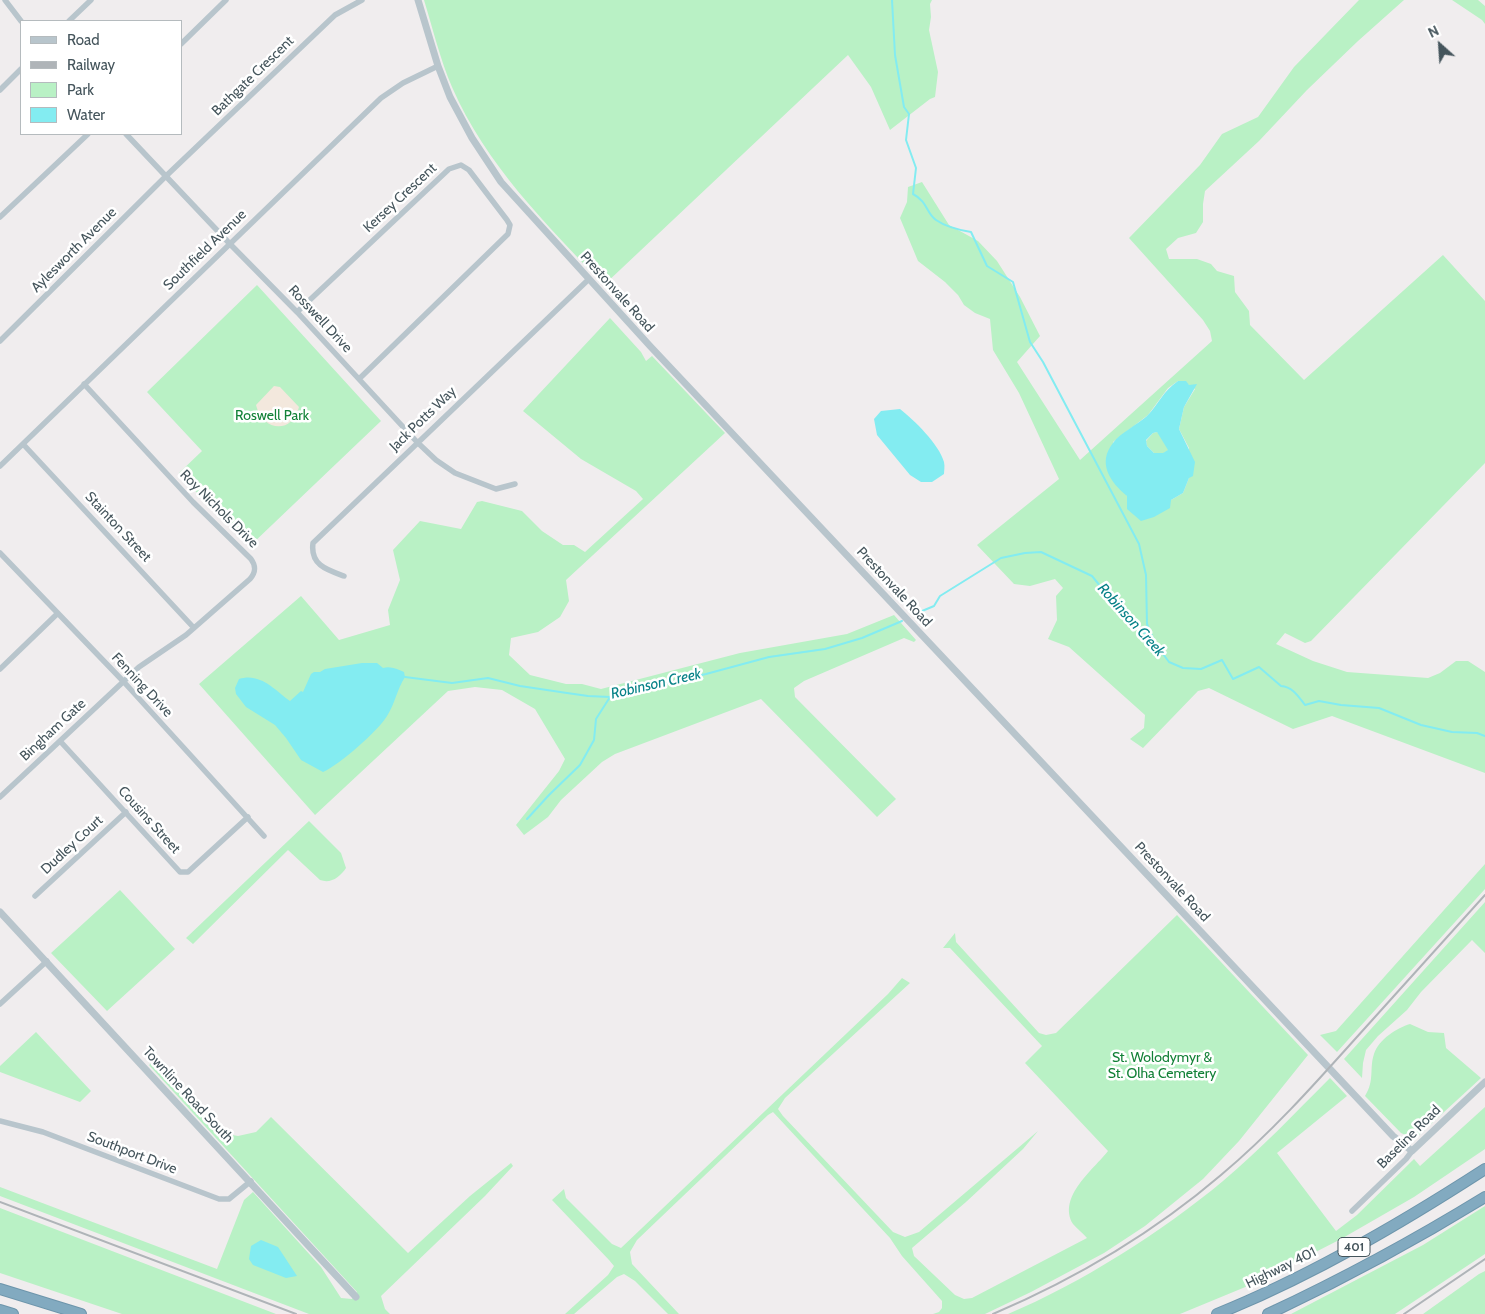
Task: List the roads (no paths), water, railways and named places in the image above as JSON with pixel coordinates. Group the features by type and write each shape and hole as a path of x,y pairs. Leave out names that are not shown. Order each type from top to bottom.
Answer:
{"highway":[{"name":"Highway 401","path":"1217,1314 1283,1284 1346,1252 1401,1221 1485,1169"},
{"name":"401","path":"1268,1314 1323,1289 1485,1197"},
{"path":"0,1288 81,1314"},
{"path":"0,1310 13,1314"}],"street":[{"path":"5,0 20,20"},
{"path":"70,20 90,0"},
{"path":"182,43 226,0"},
{"name":"Bathgate Crescent","path":"166,177 335,15 362,0"},
{"name":"Prestonvale Road","path":"418,0 438,66 460,116 501,182 589,279 1393,1136 1412,1151"},
{"name":"Southfield Avenue","path":"0,466 382,98 403,83 438,66"},
{"path":"0,90 20,70"},
{"path":"0,217 87,135"},
{"name":"Rosswell Drive","path":"127,135 297,312 416,442 436,460 455,473 496,489 515,484"},
{"name":"Kersey Crescent","path":"297,312 449,170 461,165 469,170 507,220 510,225 508,234 359,379"},
{"name":"Aylesworth Avenue","path":"0,341 166,177"},
{"name":"Jack Potts Way","path":"344,576 324,568 316,561 311,552 312,543 589,279"},
{"name":"Roy Nichols Drive","path":"84,384 193,502 251,558 255,565 250,579 194,628 139,667 123,682"},
{"name":"Stainton Street","path":"23,444 194,628"},
{"name":"Fenning Drive","path":"0,553 123,682 264,836"},
{"path":"0,669 57,614"},
{"name":"Bingham Gate","path":"0,797 123,682"},
{"name":"Cousins Street","path":"60,741 180,872 188,872 248,817"},
{"name":"Dudley Court","path":"35,896 126,812"},
{"name":"Townline Road South","path":"0,912 251,1181 356,1297"},
{"path":"0,1004 47,961"},
{"name":"Baseline Road","path":"1352,1212 1412,1151 1485,1082"},
{"name":"Southport Drive","path":"0,1120 43,1132 219,1199 229,1199 251,1181"}],"water":[{"path":"1178,381 1186,381 1189,385 1197,384 1184,407 1179,429 1195,462 1193,476 1189,478 1183,493 1171,500 1170,508 1154,517 1141,521 1127,509 1127,496 1115,485 1111,478 1106,465 1106,458 1108,450 1116,439 1147,416","holes":["1157,432 1168,450 1163,453 1154,453 1147,446 1146,440 1153,433"]},
{"path":"900,409 925,433 941,455 944,464 944,474 932,482 921,482 910,475 877,435 874,419 881,411"},
{"path":"362,663 377,663 383,668 396,669 404,672 405,677 390,711 382,722 348,755 323,772 301,760 275,725 246,707 236,694 235,688 239,679 247,677 267,683 290,701 301,691 303,692 311,674 314,672"},
{"path":"261,1240 278,1247 297,1276 286,1278 253,1265 249,1259 251,1246"}],"waterway":[{"path":"892,0 895,55 904,107 909,114 906,140 916,168 913,194 922,200 936,220 944,225 971,232 987,266 1013,282 1030,342 1043,362 1139,544 1146,575 1147,624 1155,643"},
{"name":"Robinson Creek","path":"915,614 934,606 940,596 1001,558 1041,552 1092,576 1118,608 1155,643 1169,662 1183,668 1201,669 1222,660 1233,679 1259,667 1281,686 1292,690 1305,705 1319,701 1379,708 1421,725 1452,732 1477,733 1485,736"},
{"name":"Robinson Creek","path":"405,677 452,683 488,678 520,686 588,696 610,697 769,657 825,649 862,638 902,621"},
{"path":"527,819 580,765 594,740 596,719 610,697"}],"railway":[{"path":"993,1314 1054,1286 1112,1253 1168,1216 1221,1175 1257,1143 1307,1092 1485,895"},
{"path":"0,1202 296,1314"},
{"path":"1404,1314 1485,1259"}],"park label":[{"name":"Roswell Park","path":"272,416"},
{"name":"St. Wolodymyr & St. Olha Cemetery","path":"1162,1066"}]}
